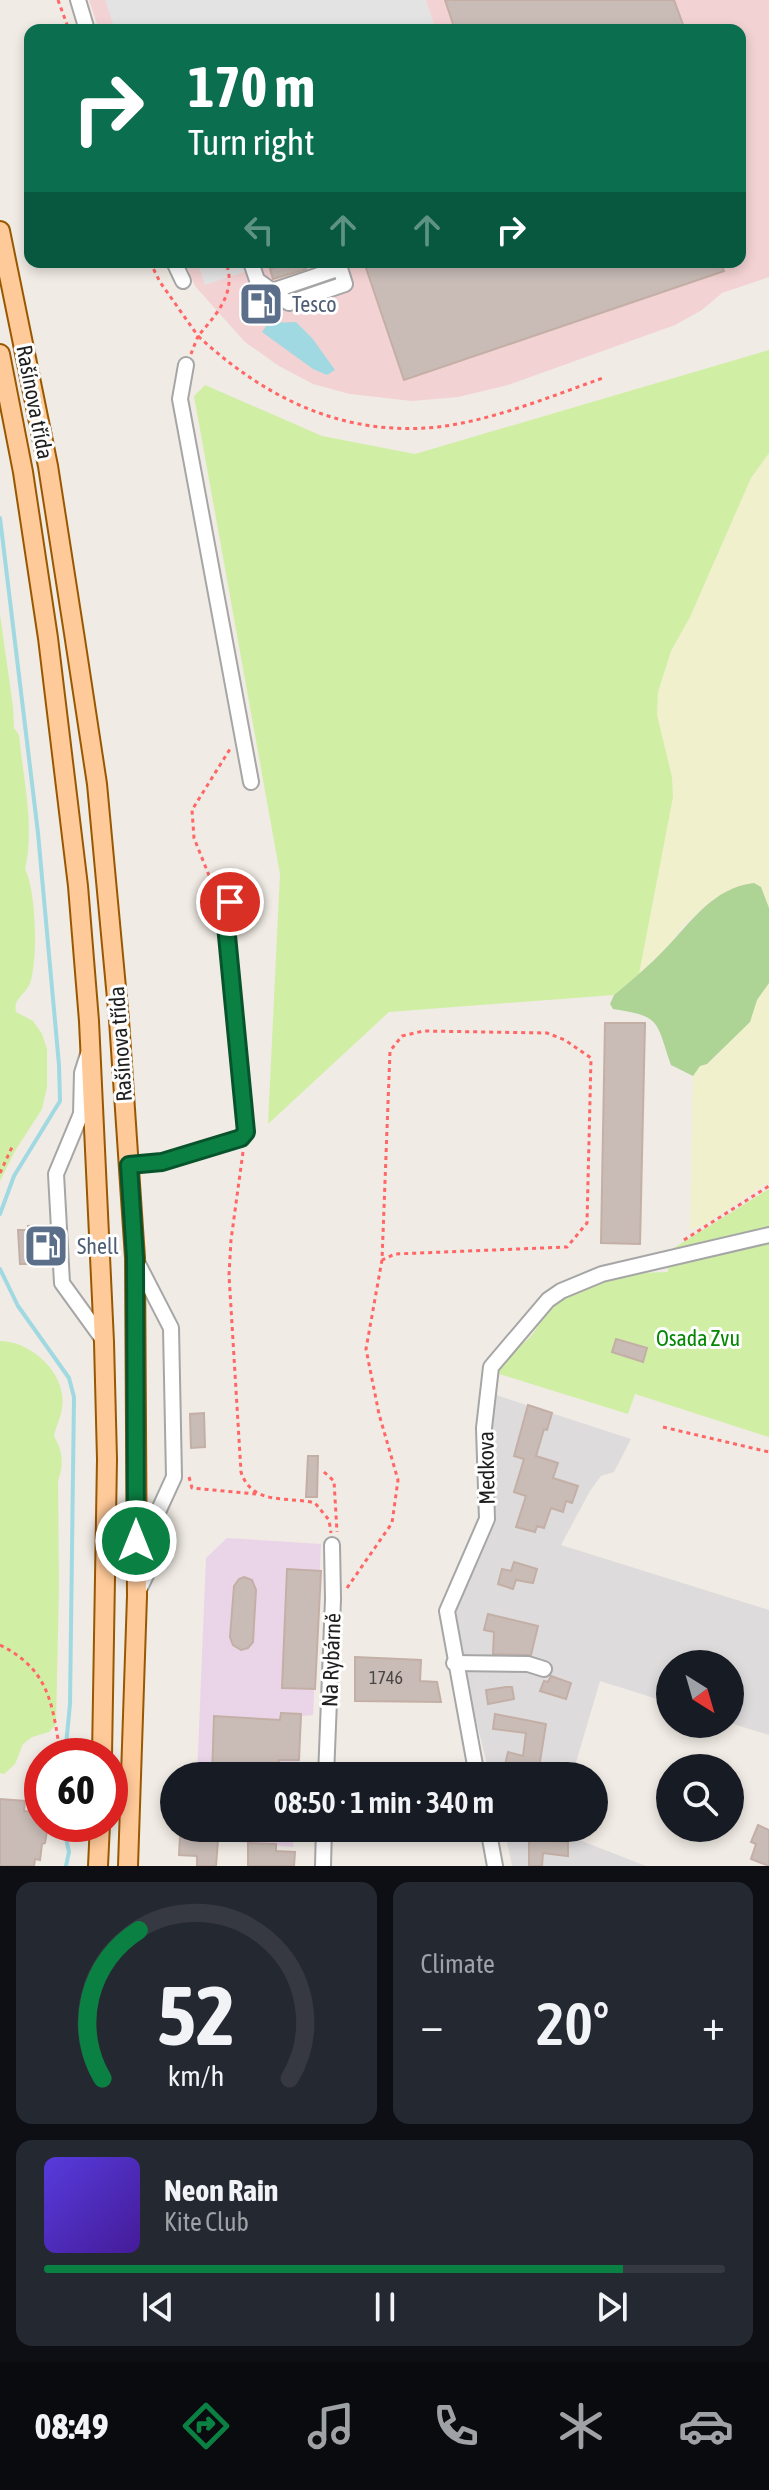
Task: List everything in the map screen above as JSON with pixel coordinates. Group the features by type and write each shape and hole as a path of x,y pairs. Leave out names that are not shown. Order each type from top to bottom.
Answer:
{"main road":[{"name":"Rašínova třída","path":"0,231 48,466 97,784 119,1020 135,1258 137,1596 128,1866"},
{"name":"Rašínova třída","path":"0,354 23,472 48,638 78,886 91,1046 107,1459 102,1738"},
{"path":"98,1866 99,1842"}],"street":[{"path":"78,0 85,24"},
{"path":"177,268 183,281"},
{"path":"253,268 257,280 289,303 345,284 340,268"},
{"path":"186,365 180,399 251,782"},
{"path":"129,1165 162,1162 241,1138 246,1132 228,907"},
{"path":"91,1046 82,1073 81,1114 56,1174 62,1283 104,1342"},
{"name":"Medkova","path":"474,1762 447,1611 487,1519 484,1428 491,1367 548,1300 602,1274 769,1235"},
{"path":"135,1258 171,1328 174,1477 152,1525 147,1573 137,1596"},
{"name":"Na Rybárně","path":"327,1762 332,1547"},
{"path":"454,1663 528,1664 544,1669"},
{"path":"323,1866 324,1842"},
{"path":"491,1842 495,1866"}],"path":[{"path":"58,0 67,24"},
{"path":"153,268 166,292 198,336 239,372 266,390 328,416 384,427 438,426 507,412 603,378"},
{"path":"195,343 222,308 231,278 228,268"},
{"path":"228,907 210,882 194,838 192,810 242,729"},
{"path":"333,1599 350,1585 392,1523 398,1480 379,1414 366,1349 382,1260 390,1051 402,1036 423,1031 547,1033 565,1040 591,1058 587,1223 567,1247 395,1254 382,1260"},
{"path":"246,1132 229,1275 241,1472 246,1484 256,1494"},
{"path":"0,1173 13,1145"},
{"path":"664,1258 661,1254 769,1186"},
{"path":"663,1427 769,1452"},
{"path":"189,1477 192,1488 315,1503 329,1520 332,1547 337,1544 338,1515 334,1481 324,1472"},
{"path":"0,1645 39,1674 54,1712 58,1738"}],"shaded area":[{"path":"89,0 769,0 769,277 722,293 702,310 675,325 508,385 458,397 412,401 350,394 313,384 279,366 245,342 195,286 187,268 746,268 746,24 97,24"},
{"path":"105,0 426,0 434,24 113,24"},
{"path":"199,268 256,268 205,285"},
{"path":"493,1394 631,1439 614,1472 601,1476 590,1491 561,1545 769,1610 769,1735 744,1727 744,1650 656,1650 656,1699 600,1681 576,1762 486,1762 467,1684 456,1611 496,1522 489,1417"},
{"path":"227,1538 321,1544 313,1715 302,1716 299,1762 198,1762 206,1558"},
{"path":"238,1842 294,1842 293,1847"},
{"path":"507,1842 584,1842 646,1866 512,1866"}],"green space":[{"path":"769,350 769,453 751,478 690,617 671,651 658,692 657,715 672,777 673,797 639,974 614,995 389,1012 268,1124 280,874 194,396 205,385 322,436 415,454"},
{"path":"769,453 769,908 761,887 712,900 639,974 673,797 672,777 657,715 658,692 671,651 690,617 751,478"},
{"path":"0,614 27,802 29,836 25,869 32,892 35,923 31,980 18,999 16,1012 33,1021 42,1034 47,1049 47,1087 42,1109 0,1181"},
{"path":"754,883 761,887 769,908 769,983 757,1000 750,1022 707,1064 700,1066 693,1076 671,1065 659,1030 649,1018 613,1009 610,1004 614,995 654,960 704,907 727,891"},
{"path":"769,983 769,1182 704,1225 690,1230 693,1076 749,1022 757,1000"},
{"name":"Osada Zvu","path":"769,1189 769,1437 635,1394 628,1414 496,1373 533,1333 555,1301 580,1286 594,1282 624,1275 668,1272 669,1251"},
{"path":"0,1341 21,1345 40,1357 54,1374 63,1400 54,1436 62,1464 58,1481 56,1724 49,1732 24,1738 15,1764 4,1774 0,1773"}],"water":[{"path":"296,322 335,370 327,375 313,369 262,332 268,323"}],"building":[{"path":"445,0 674,0 683,24 453,24"},
{"path":"306,268 306,269 273,279 270,269"},
{"path":"366,268 723,268 724,271 404,380"},
{"name":"Tesco","path":"256,292 282,310 259,318 251,294"},
{"path":"605,1023 645,1023 640,1244 601,1243"},
{"path":"49,1225 51,1264 20,1264 18,1230"},
{"path":"616,1339 647,1348 643,1362 612,1352"},
{"path":"528,1405 552,1413 536,1456 558,1463 553,1478 578,1486 572,1503 566,1501 563,1512 551,1508 544,1528 537,1526 535,1532 516,1527 526,1496 514,1492 524,1459 514,1456"},
{"path":"204,1413 205,1447 191,1448 190,1414"},
{"path":"308,1456 318,1456 317,1497 306,1497"},
{"path":"514,1562 537,1569 533,1583 516,1580 513,1589 498,1584 502,1569 511,1571"},
{"path":"287,1569 321,1571 315,1689 282,1688"},
{"path":"244,1577 252,1580 256,1590 253,1642 241,1650 233,1645 230,1637 234,1586"},
{"path":"488,1614 538,1626 531,1655 493,1654 494,1632 484,1630"},
{"path":"355,1657 421,1660 420,1681 437,1682 441,1702 355,1701"},
{"path":"551,1676 571,1683 566,1699 540,1691 544,1681 548,1682"},
{"path":"512,1687 514,1699 488,1704 486,1690"},
{"path":"281,1713 301,1714 299,1760 212,1762 214,1716 280,1720"},
{"path":"495,1714 546,1724 540,1762 506,1762 508,1752 523,1756 526,1733 493,1729"},
{"path":"0,1799 24,1801 24,1842 45,1842 42,1844 40,1860 35,1859 34,1866 0,1866"},
{"path":"758,1825 769,1830 769,1866 751,1859 756,1844 751,1842"},
{"path":"180,1842 218,1842 216,1866 197,1866 197,1856 179,1855"},
{"path":"529,1842 568,1842 568,1856 543,1853 542,1866 529,1866"},
{"path":"248,1843 276,1844 276,1851 295,1852 294,1866 248,1866"}],"waterway":[{"path":"0,518 38,833 60,1101 14,1176 0,1214"},
{"path":"0,1269 18,1306 69,1378 74,1397 70,1704 67,1738"},
{"path":"66,1866 69,1852 67,1842"}],"place":[{"name":"Tesco","path":"261,304"},
{"name":"Shell","path":"46,1246"}],"route":[{"path":"136,1541 135,1258 129,1165 162,1162 241,1138 246,1132 225,915 230,902"}]}
